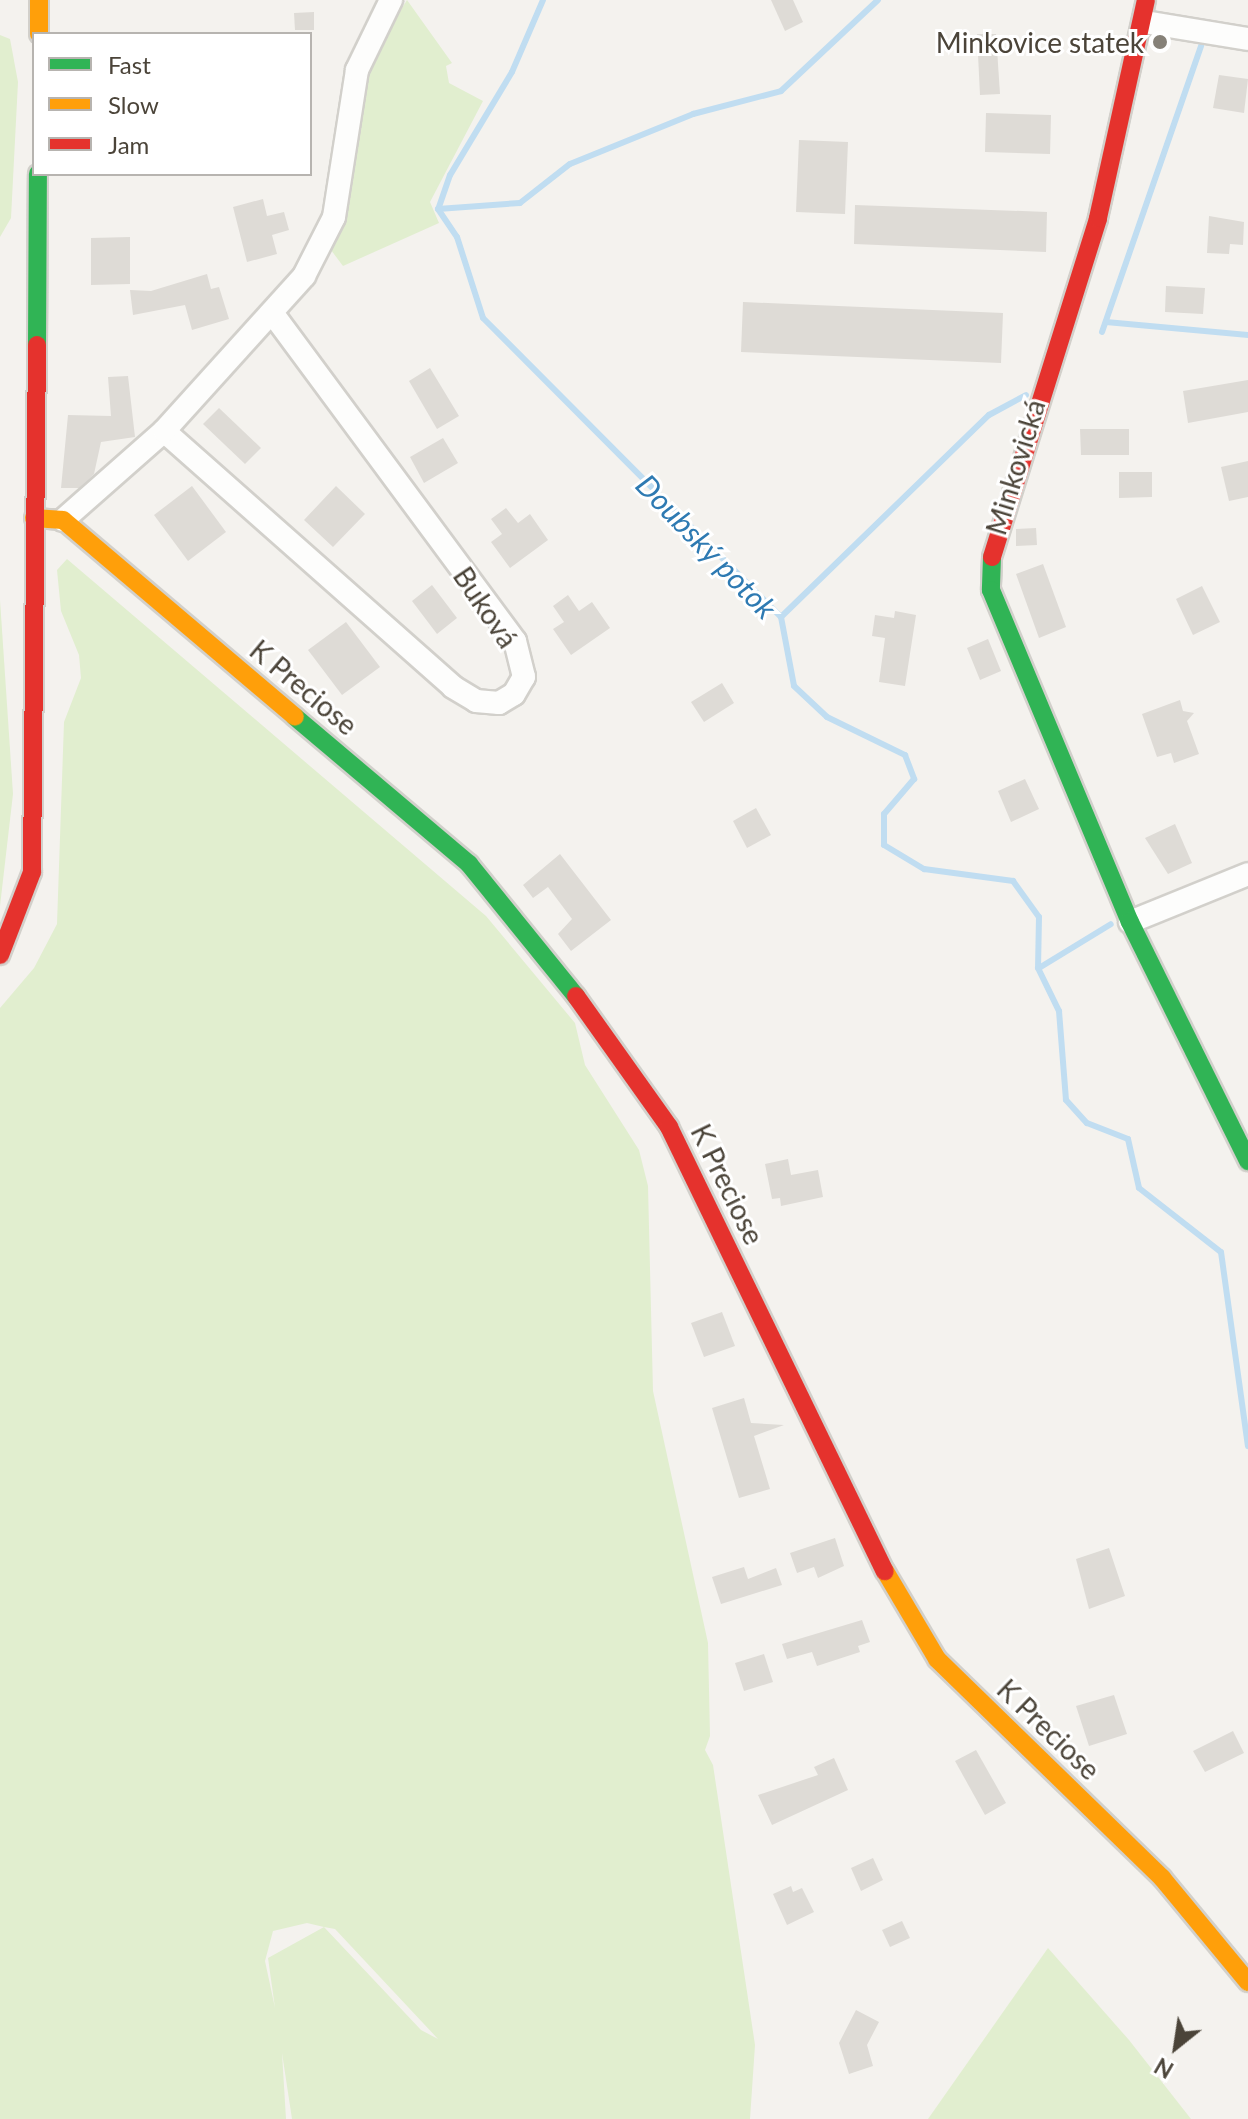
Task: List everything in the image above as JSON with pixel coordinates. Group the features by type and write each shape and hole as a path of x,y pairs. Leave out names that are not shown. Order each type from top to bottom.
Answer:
{"street":[{"path":"39,0 39,32"},
{"path":"34,518 63,520 164,431 274,315 328,239 357,70 391,0"},
{"path":"1145,11 1248,39"},
{"name":"Minkovická","path":"1145,11 1098,218 989,564 998,612 1130,922 1248,1161"},
{"path":"0,955 32,872 38,176"},
{"name":"Buková","path":"164,431 453,687 476,701 499,703 514,694 524,677 515,641 274,315"},
{"name":"K Preciose","path":"63,520 469,864 550,960 669,1127 881,1565 937,1659 1162,1878 1248,1982"},
{"path":"1130,922 1248,874"}],"green space":[{"path":"407,0 452,63 446,66 449,83 483,101 430,202 439,223 343,266 331,250 349,206 358,108 371,59"},
{"path":"0,35 10,39 18,82 11,218 0,237"},
{"path":"67,559 486,916 575,1023 585,1065 639,1150 648,1186 653,1391 708,1643 710,1736 705,1750 713,1765 755,2045 750,2119 292,2119 282,2053 286,2119 0,2119 0,1008 34,968 57,924 64,722 81,678 79,655 61,611 57,570","holes":["307,1923 324,1927 268,1958 275,2008 265,1961 273,1931","324,1927 335,1929 438,2039 421,2030"]},
{"path":"0,600 13,794 0,906"},
{"path":"1048,1948 1129,2040 1191,2119 928,2119"}],"building":[{"path":"771,0 793,0 803,22 785,31"},
{"path":"314,12 314,30 295,30 294,13"},
{"path":"977,34 996,34 1000,94 980,95"},
{"path":"1219,75 1248,79 1244,113 1213,108"},
{"path":"986,113 1051,115 1050,154 985,152"},
{"path":"799,140 848,142 845,214 796,212"},
{"path":"263,199 267,216 284,212 289,230 272,235 277,254 247,262 233,207"},
{"path":"855,205 1047,212 1046,252 854,244"},
{"path":"1209,216 1244,222 1243,245 1230,244 1229,254 1207,253"},
{"path":"130,237 130,284 91,285 91,238"},
{"path":"207,274 211,289 219,287 229,319 192,330 185,305 133,315 130,290 151,291"},
{"path":"1166,286 1205,288 1203,314 1165,312"},
{"path":"743,302 1003,313 1001,363 741,352"},
{"path":"430,368 459,416 437,429 409,381"},
{"path":"128,376 135,437 101,442 94,474 79,488 61,488 68,415 111,416 108,377"},
{"path":"1248,380 1248,412 1188,423 1183,391"},
{"path":"219,408 261,448 245,464 203,424"},
{"path":"1080,429 1129,429 1129,455 1081,455"},
{"path":"443,438 458,463 424,483 410,457"},
{"path":"1248,461 1248,497 1229,501 1221,467"},
{"path":"1119,472 1152,472 1152,497 1119,498"},
{"path":"192,486 226,532 188,561 154,515"},
{"path":"336,486 365,514 333,547 304,520"},
{"path":"506,508 518,523 530,514 548,540 510,568 491,542 502,534 491,519"},
{"path":"1036,528 1037,545 1016,546 1016,529"},
{"path":"1043,564 1066,627 1039,638 1016,574"},
{"path":"432,585 457,618 437,634 412,601"},
{"path":"1202,586 1220,622 1193,635 1176,599"},
{"path":"568,595 579,611 592,602 610,628 571,655 553,629 564,622 553,606"},
{"path":"895,611 916,615 905,686 879,682 885,638 872,636 875,615 894,618"},
{"path":"346,622 380,667 342,695 308,650"},
{"path":"988,639 1001,671 980,680 967,648"},
{"path":"722,683 734,703 704,722 691,702"},
{"path":"1180,700 1183,711 1194,713 1187,721 1199,754 1174,763 1171,753 1157,757 1142,714"},
{"path":"1025,779 1039,809 1011,822 998,791"},
{"path":"756,808 771,835 747,848 733,821"},
{"path":"1175,824 1192,863 1168,874 1145,838"},
{"path":"560,854 611,920 571,951 558,934 572,919 548,887 533,898 523,885"},
{"path":"788,1159 791,1175 818,1170 823,1197 781,1206 780,1198 772,1199 765,1164"},
{"path":"722,1312 735,1346 704,1357 691,1323"},
{"path":"744,1398 751,1423 784,1425 754,1436 770,1489 739,1498 712,1408"},
{"path":"835,1538 844,1566 818,1578 814,1567 797,1573 790,1553"},
{"path":"1109,1548 1125,1596 1089,1609 1076,1559"},
{"path":"744,1567 748,1579 776,1568 782,1585 721,1604 712,1577"},
{"path":"862,1620 870,1642 858,1646 860,1652 817,1666 812,1652 787,1659 782,1644"},
{"path":"764,1654 773,1682 744,1691 735,1663"},
{"path":"1114,1695 1127,1734 1089,1746 1076,1706"},
{"path":"1233,1731 1244,1753 1205,1772 1193,1751"},
{"path":"976,1750 1006,1803 985,1815 955,1761"},
{"path":"834,1758 848,1790 772,1825 758,1795 818,1775 814,1767"},
{"path":"873,1858 883,1880 861,1891 851,1868"},
{"path":"791,1886 793,1892 802,1888 814,1912 787,1925 773,1894"},
{"path":"902,1921 910,1938 890,1947 882,1930"},
{"path":"856,2010 879,2022 867,2045 873,2066 849,2074 839,2043"}],"waterway":[{"name":"Doubský potok","path":"543,0 512,72 450,175 438,209 457,237 483,318 781,617 794,686 827,717 905,755 914,779 884,814 884,845 924,869 1013,881 1039,917 1038,968 1059,1011 1066,1100 1087,1123 1128,1139 1139,1188 1221,1252 1248,1446"},
{"path":"438,209 520,203 570,164 693,114 781,91 878,0"},
{"path":"1102,332 1201,46"},
{"path":"1106,322 1248,335"},
{"path":"781,617 989,415 1026,395"},
{"path":"1039,968 1111,924"}],"traffic: fast":[{"path":"37,345 38,176"},
{"path":"992,557 991,590 1130,922 1248,1161"},
{"path":"295,717 469,864 576,996"}],"traffic: slow":[{"path":"39,0 39,32"},
{"path":"34,518 63,520 295,717"},
{"path":"885,1571 937,1659 1162,1878 1248,1982"}],"traffic: jam":[{"path":"992,557 1098,218 1146,0"},
{"path":"0,955 32,872 37,345"},
{"path":"576,996 669,1127 885,1571"}],"place":[{"name":"Minkovice statek","path":"1160,42"}]}
